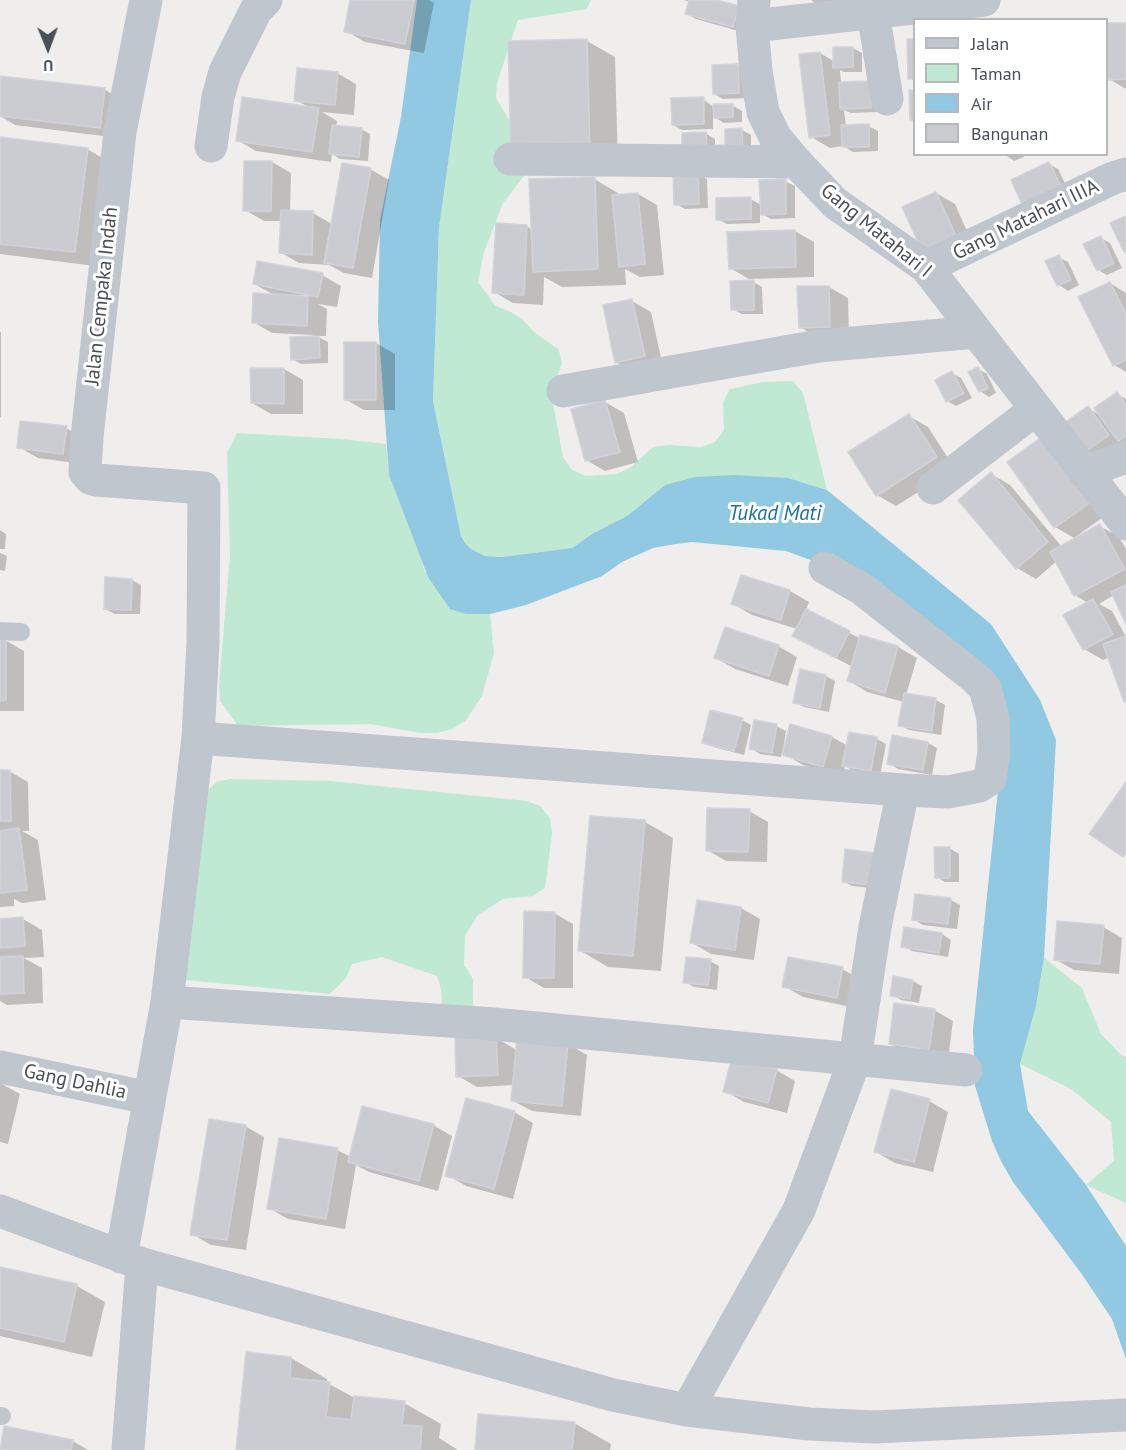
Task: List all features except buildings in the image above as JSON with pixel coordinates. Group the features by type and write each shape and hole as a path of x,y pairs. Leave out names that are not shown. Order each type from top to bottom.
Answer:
{"street":[{"name":"Jalan Cempaka Indah","path":"146,0 120,132 85,472 90,478 96,480 204,488 198,738"},
{"path":"210,146 218,97 225,72 256,10 266,0"},
{"path":"753,13 873,12 984,0"},
{"path":"873,12 887,99"},
{"name":"Gang Matahari I","path":"753,13 756,71 763,112 775,137 835,203 926,267 1126,524"},
{"path":"510,159 796,162"},
{"name":"Gang Matahari IIIA","path":"926,267 1113,178 1126,174"},
{"path":"563,391 819,346 976,332"},
{"path":"933,488 1036,409"},
{"path":"1084,472 1126,458"},
{"path":"128,1450 131,1261 149,1098 167,1002 198,738 903,790 948,792 980,786 990,778 994,752 993,718 985,688 974,676 862,589 825,568"},
{"path":"687,1410 799,1210 855,1059 875,927 903,790"},
{"path":"167,1002 494,1024 966,1070"},
{"name":"Gang Dahlia","path":"0,1067 149,1098"},
{"path":"0,1211 131,1261 613,1395 687,1410 809,1424 875,1427 1126,1415"}],"lane":[{"path":"0,631 21,632"}],"green space":[{"path":"471,0 591,0 587,9 518,20 497,83 496,98 524,145 524,176 503,203 484,252 478,282 496,306 524,321 534,332 559,350 562,364 551,393 563,457 572,470 586,476 617,474 631,467 653,447 669,445 701,447 715,442 724,430 723,402 730,389 763,382 793,381 803,393 827,490 788,478 665,485 627,516 592,534 572,548 501,557 485,556 465,543 461,536 433,401 439,228"},
{"path":"237,433 386,444 389,475 424,570 466,614 490,614 494,653 482,696 465,721 452,729 437,733 420,733 371,724 238,726 220,701 219,686 230,555 227,453"},
{"path":"230,779 330,781 527,801 540,806 550,818 552,834 545,888 533,896 503,899 478,915 465,936 464,965 473,979 473,1007 442,1005 437,976 382,957 352,964 346,978 330,994 185,980 206,793 216,782"},
{"path":"1044,958 1082,988 1101,1034 1121,1055 1126,1057 1126,1203 1086,1185 1114,1161 1111,1122 1071,1089 1020,1064 1036,1006"}],"water":[{"name":"Tukad Mati","path":"417,0 471,0 439,228 433,401 461,536 465,543 485,556 501,557 572,548 592,534 627,516 665,485 695,477 734,475 788,478 827,490 991,624 1040,700 1056,740 1044,958 1036,1006 1020,1064 1028,1111 1086,1185 1126,1246 1126,1359 1112,1319 1081,1273 1013,1182 1001,1161 992,1141 975,1086 973,1030 1002,752 995,697 843,572 786,551 692,542 653,548 622,562 602,576 526,605 490,614 466,614 450,609 428,577 389,475 378,322 380,220 401,117"}]}
